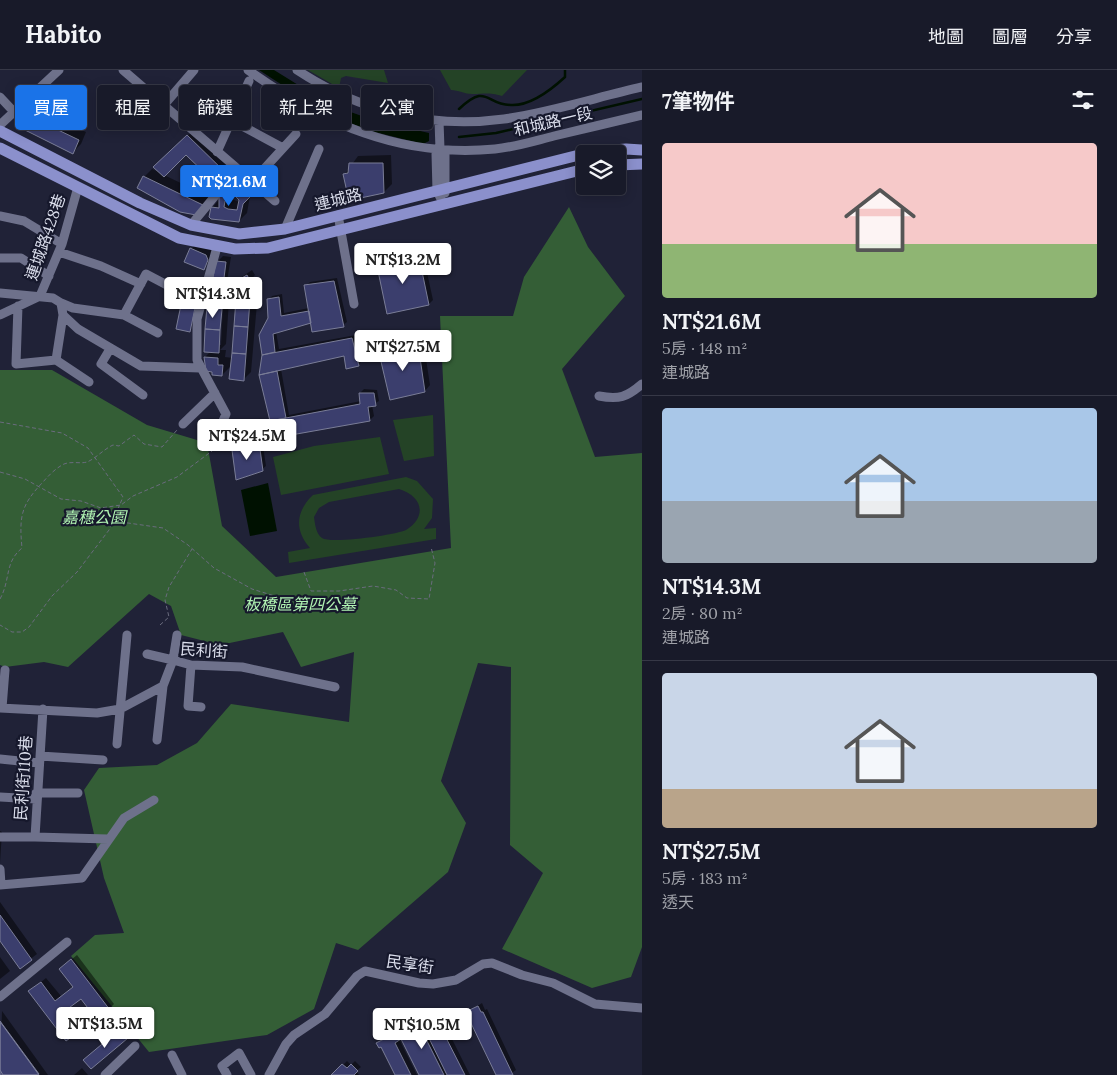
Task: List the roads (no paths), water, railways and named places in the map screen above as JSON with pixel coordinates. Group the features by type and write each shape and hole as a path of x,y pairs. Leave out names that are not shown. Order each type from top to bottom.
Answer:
{"main road":[{"name":"連城路","path":"0,131 140,203 191,225 239,234 285,229 591,152 626,149 642,150"},
{"name":"連城路","path":"0,148 179,238 217,247 235,249 268,248 576,171"},
{"path":"626,165 642,164"}],"street":[{"path":"124,70 141,85"},
{"path":"169,99 194,70"},
{"name":"和城路一段","path":"248,70 328,120 355,131 389,141 440,149 464,150 513,146 642,114"},
{"name":"和城路一段","path":"298,70 315,82 361,104 410,118 439,121 505,119 642,87"},
{"path":"43,85 57,71"},
{"path":"246,85 248,80"},
{"path":"0,97 15,112 0,125"},
{"path":"169,109 275,201"},
{"path":"439,121 440,149 445,155 441,190 443,203"},
{"path":"217,152 227,130"},
{"path":"250,130 283,148"},
{"path":"252,182 296,134"},
{"path":"285,229 319,149"},
{"path":"191,225 224,185 241,172"},
{"name":"連城路428巷","path":"40,296 60,248 78,187"},
{"path":"0,216 24,220 60,248 141,284"},
{"path":"338,216 354,304"},
{"path":"215,439 226,414 197,360 197,319 217,247"},
{"path":"0,258 21,258 49,276"},
{"path":"124,315 146,274 201,302"},
{"path":"0,294 54,298 73,308 124,315 158,333"},
{"path":"0,315 40,296"},
{"path":"56,360 63,315 61,303"},
{"path":"18,306 16,364 56,360 89,382"},
{"path":"63,315 78,329 141,366 200,368"},
{"path":"110,349 101,364 143,395"},
{"path":"599,396 614,399 626,397 642,384"},
{"path":"183,424 215,393"},
{"path":"117,744 127,635"},
{"path":"147,654 173,660 177,635"},
{"name":"民利街","path":"157,740 164,686 173,660 191,665 242,668 335,687"},
{"path":"191,665 188,706 201,707"},
{"path":"5,670 1,708 97,712 120,709 164,686"},
{"name":"民利街110巷","path":"44,709 36,796 35,836 108,839"},
{"path":"0,759 104,760"},
{"path":"0,797 78,793"},
{"path":"0,869 0,885 82,878 124,818 154,800"},
{"path":"0,837 35,836"},
{"path":"0,997 66,942"},
{"name":"民享街","path":"269,1075 286,1044 294,1035 325,1014 357,976 365,971 419,983 433,984 456,980 483,964 492,963 522,975 554,983 595,1004 642,1008"},
{"path":"105,1075 135,1046"},
{"path":"227,1075 222,1066 239,1053 251,1075"},
{"path":"172,1055 182,1075"}],"waterway":[{"path":"459,109 468,101 481,96 502,104 518,105 526,103 560,82 565,77 565,70"},
{"path":"459,137 496,133 642,99"}],"park label":[{"name":"嘉穗公園","path":"94,517"},
{"name":"板橋區第四公墓","path":"300,604"}]}
